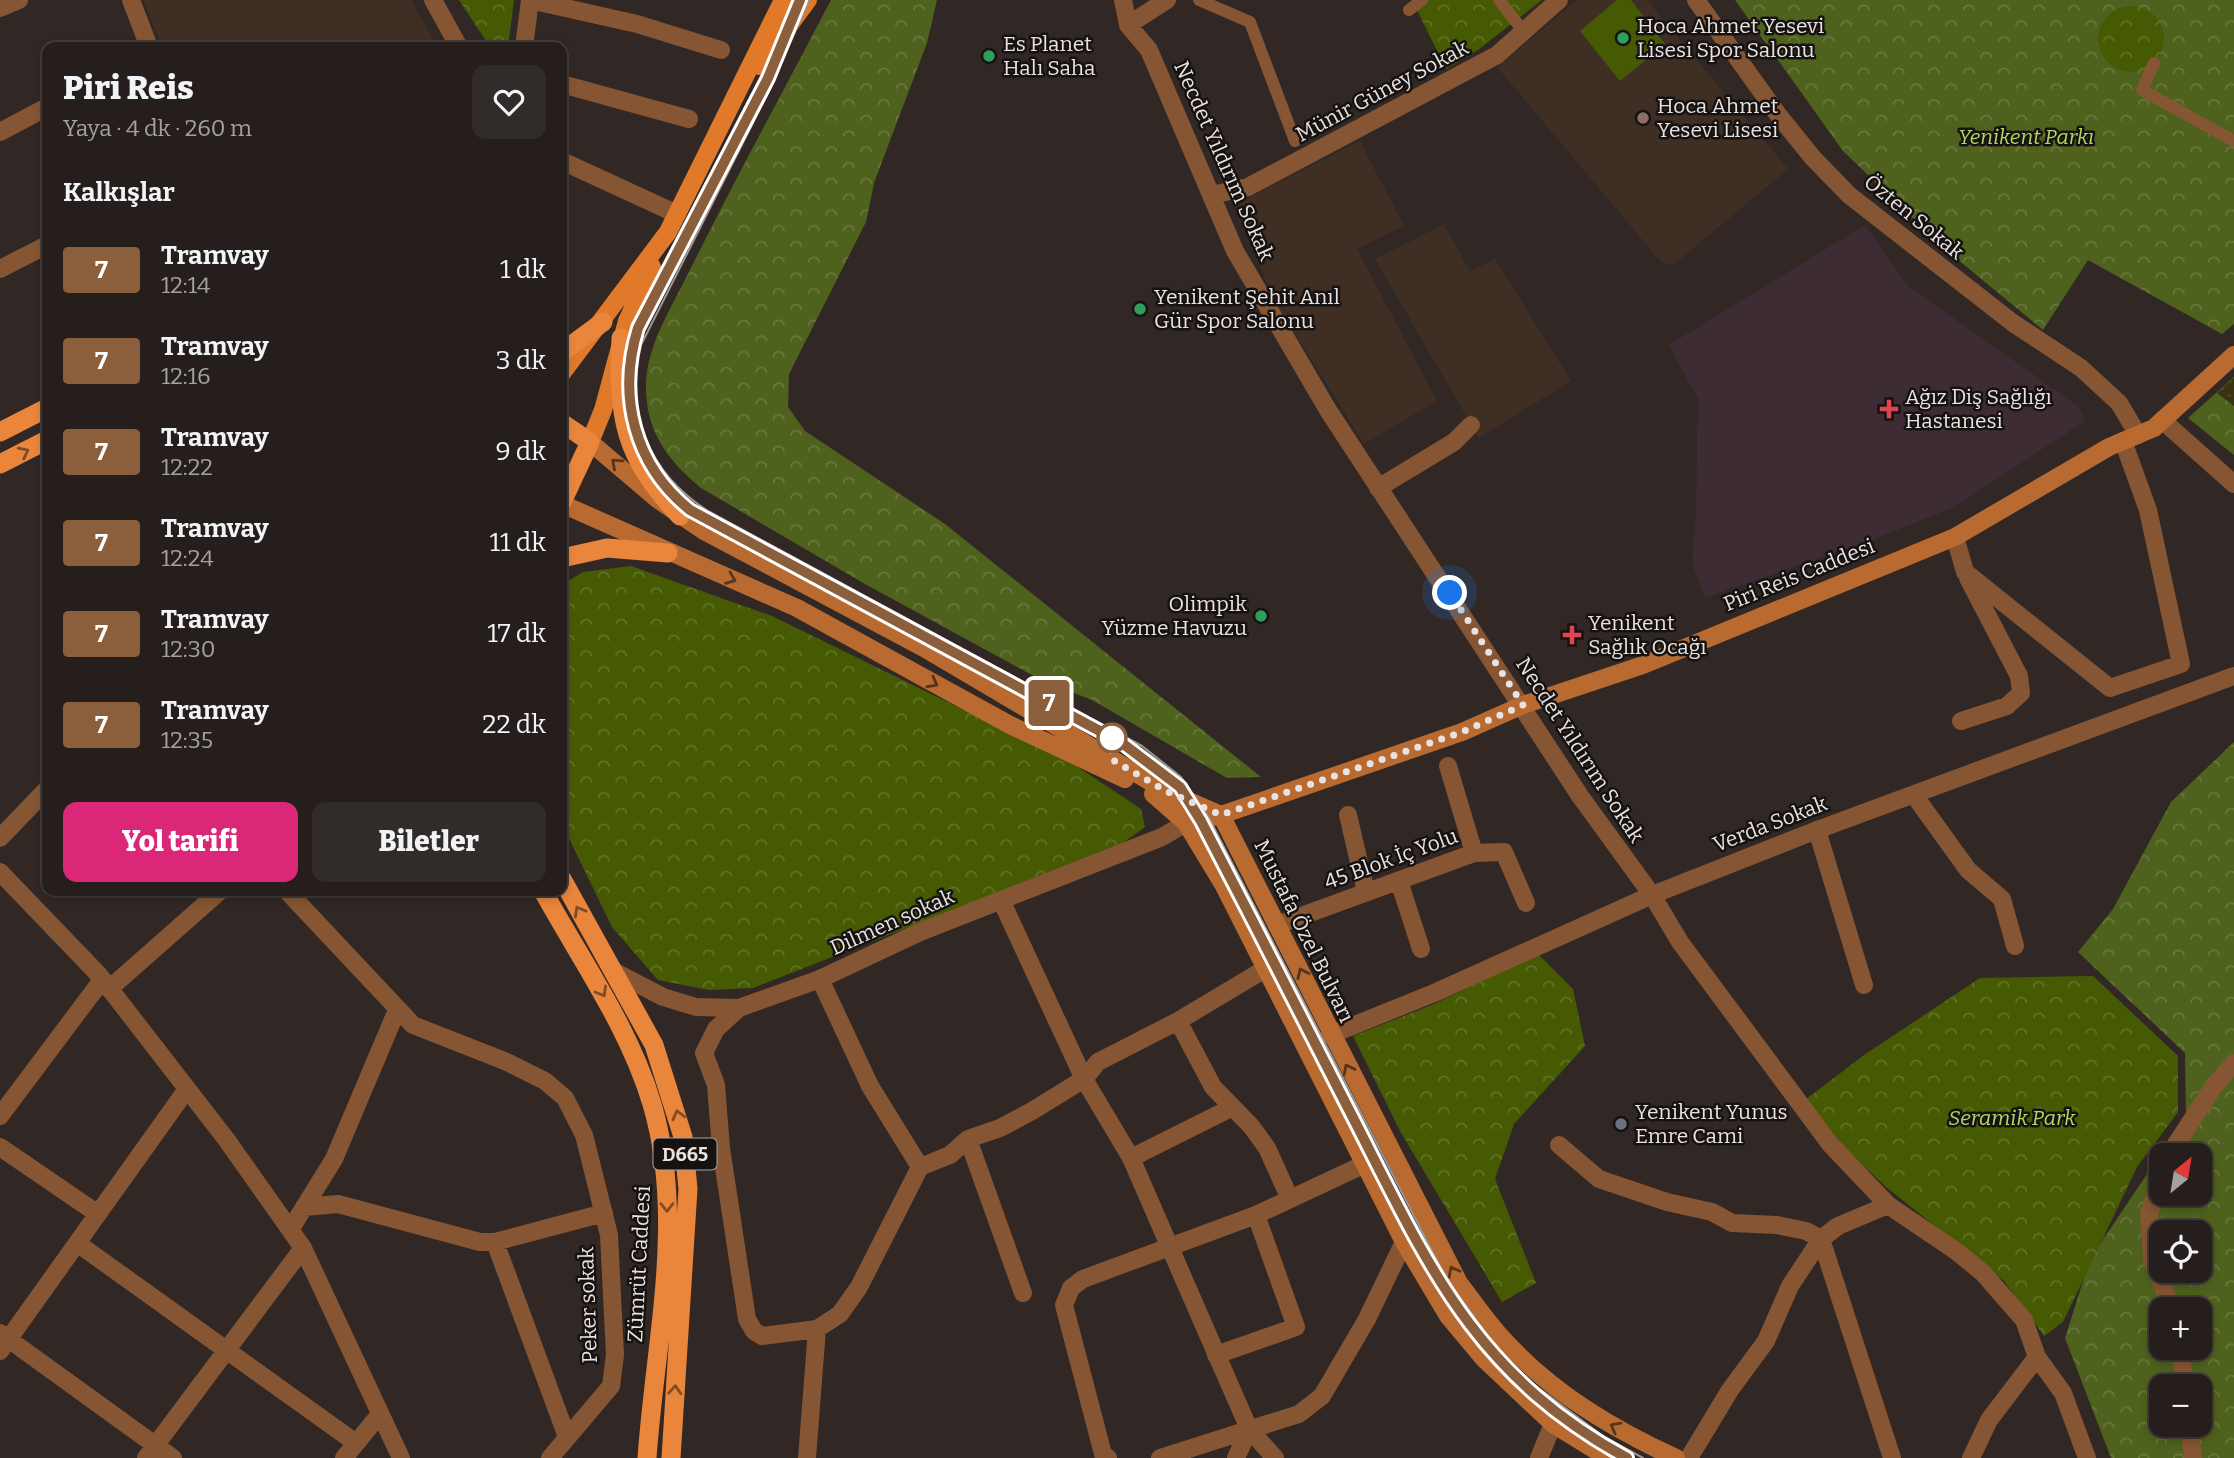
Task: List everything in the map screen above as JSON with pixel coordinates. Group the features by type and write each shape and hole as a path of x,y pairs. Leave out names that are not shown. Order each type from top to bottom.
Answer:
{"highway":[{"path":"567,348 603,322"},
{"path":"621,338 619,394 626,431 643,470 680,516"},
{"path":"0,432 42,411"},
{"path":"567,426 590,442 567,492"},
{"path":"0,464 42,443"},
{"path":"567,557 607,548 668,553"},
{"name":"D665","path":"567,888 654,1045 683,1137 688,1189 671,1458"},
{"name":"Zümrüt Caddesi","path":"546,896 613,1010 652,1103 666,1169 667,1236 647,1458"}],"main road":[{"path":"783,0 668,232 621,338 603,410 590,442 680,516 924,648 1166,791 1221,815"},
{"path":"731,102 808,0"},
{"path":"567,367 668,232"},
{"name":"Piri Reis Caddesi","path":"1186,823 1221,815 1462,732 1523,705 1643,665 1955,537 2162,420 2234,355"},
{"path":"567,505 668,553 797,608 1010,725 1148,790 1186,823 1223,884 1404,1242 1448,1316 1484,1359 1553,1424 1608,1458"},
{"name":"Mustafa Özel Bulvarı","path":"1221,815 1330,1035 1459,1283 1503,1339 1549,1383 1597,1418 1675,1458"}],"street":[{"path":"0,8 19,0"},
{"path":"131,0 147,42"},
{"path":"433,0 456,42"},
{"path":"525,42 530,0 637,24 721,50"},
{"name":"Necdet Yıldırım Sokak","path":"1123,0 1128,25 1149,50 1235,251 1378,488 1523,705 1580,796 1651,895 1680,943 1777,1077 1830,1144 1888,1205 1956,1251 1983,1273 2024,1320 2037,1357 2063,1393 2087,1458"},
{"path":"1128,25 1167,0"},
{"path":"1199,0 1250,22 1295,141"},
{"path":"1409,10 1422,0"},
{"path":"1499,0 1524,32"},
{"name":"Münir Güney Sokak","path":"1212,195 1248,187 1497,55 1559,0"},
{"name":"Özten Sokak","path":"1696,0 1779,116 1813,158 1849,195 2013,323 2081,368 2119,403 2148,510 2182,664 2110,688 1965,572"},
{"path":"2154,63 2142,90 2234,141"},
{"path":"567,85 689,119"},
{"path":"0,132 42,110"},
{"path":"567,163 677,214"},
{"path":"0,269 42,248"},
{"path":"2162,420 2234,485"},
{"path":"1378,488 1454,442 1471,425"},
{"path":"1955,537 1965,572 2020,676 2021,694 2007,706 1961,721"},
{"name":"Verda Sokak","path":"1330,1035 1434,993 1651,895 1817,830 2234,676"},
{"name":"45 Blok İç Yolu","path":"1277,925 1474,853 1448,766"},
{"path":"0,838 42,794"},
{"path":"1914,795 1968,870 2002,899 2015,946"},
{"path":"1348,815 1366,892"},
{"name":"Dilmen sokak","path":"613,971 663,997 696,1007 739,1008 820,979 1001,900 1162,837 1186,823"},
{"path":"1817,830 1864,985"},
{"path":"1474,853 1504,852 1526,903"},
{"path":"0,872 106,985 187,1089 303,1248 401,1458"},
{"path":"1399,881 1421,949"},
{"path":"0,1116 106,985 214,896"},
{"name":"Peker sokak","path":"292,896 413,1025 508,1062 545,1081 565,1098 584,1135 609,1235 615,1354 611,1386 550,1458"},
{"path":"1001,900 1084,1079 1131,1157 1249,1429 1275,1458"},
{"path":"739,1008 716,1029 704,1053 716,1085 723,1161 747,1319 754,1331 762,1336 817,1329 841,1314 859,1287 920,1167 950,1155 968,1139 1000,1128 1084,1079 1098,1062 1178,1021 1265,969"},
{"path":"820,979 870,1086 920,1167"},
{"path":"290,1230 334,1159 397,1010"},
{"path":"1178,1021 1213,1087 1251,1126 1267,1148 1290,1199"},
{"path":"2177,1143 2214,1086 2234,1063"},
{"path":"173,1458 151,1452 3,1341 187,1089"},
{"path":"1131,1157 1231,1108"},
{"path":"968,1139 1023,1293"},
{"path":"1559,1145 1599,1179 1667,1202 1713,1212 1732,1223 1787,1227 1806,1231 1821,1239 1892,1458"},
{"path":"0,1147 98,1214"},
{"path":"1108,1458 1103,1454 1063,1305 1071,1287 1083,1279 1256,1215 1365,1164"},
{"path":"304,1207 338,1204 480,1242 495,1242 604,1213"},
{"path":"1689,1458 1730,1390 1766,1341 1790,1286 1821,1239 1838,1226 1888,1205"},
{"path":"2151,1206 2148,1214 2152,1259 2167,1297"},
{"path":"1216,1355 1296,1327 1256,1215"},
{"path":"495,1242 567,1437"},
{"path":"1160,1458 1299,1414 1322,1396 1367,1319 1404,1242"},
{"path":"77,1243 356,1443"},
{"path":"151,1452 303,1248"},
{"path":"807,1458 817,1329"},
{"path":"1972,1458 1989,1420 2037,1357"},
{"path":"344,1458 380,1414"},
{"path":"1539,1458 1553,1424"},
{"path":"1236,1458 1249,1429"},
{"path":"2191,1437 2193,1458"}],"shaded area":[{"path":"143,0 411,0 435,42 160,42"},
{"name":"Hoca Ahmet Yesevi Lisesi","path":"1577,0 1647,0 1788,169 1673,265 1661,262 1497,67"},
{"path":"1360,141 1404,226 1357,249 1437,401 1364,444 1273,298 1236,208 1238,203"},
{"path":"1444,224 1470,271 1495,259 1571,381 1479,438 1375,259"},
{"name":"Ağız Diş Sağlığı Hastanesi","path":"1865,225 1908,286 2078,406 2085,421 1954,507 1877,538 1705,598 1692,563 1698,399 1669,345"}],"green space":[{"path":"459,0 514,0 509,42 487,42"},
{"path":"831,0 937,0 927,43 874,183 866,222 789,374 788,407 805,431 945,524 1261,777 1227,778 1092,700 1041,680 865,584 701,488 678,466 660,443 649,416 646,384 647,369 656,340 724,202"},
{"path":"1412,0 1542,0 1478,50 1446,69"},
{"name":"Hoca Ahmet Yesevi Lisesi Spor Salonu","path":"1617,0 1631,0 1665,44 1620,81 1580,31"},
{"name":"Yenikent Parkı","path":"1735,0 2234,0 2234,324 2222,334 2088,260 2043,330 1945,249 1843,151"},
{"path":"2124,6 2138,6 2150,11 2159,20 2164,39 2162,52 2155,63 2138,72 2124,72 2112,67 2103,58 2098,46 2098,32 2103,20 2112,11"},
{"path":"2234,377 2234,455 2188,418"},
{"path":"631,566 772,616 1072,763 1141,809 1145,827 1123,843 753,988 709,990 658,980 612,927 567,834 567,582 583,572"},
{"path":"2234,742 2234,1458 2111,1458 2065,1338 2090,1259 2149,1171 2149,1206 2212,1206 2212,1143 2168,1143 2186,1116 2185,1053 2078,952 2113,909 2171,802"},
{"path":"1538,954 1573,989 1585,1046 1514,1124 1495,1179 1536,1283 1502,1302 1400,1131 1353,1036 1434,1004"},
{"name":"Seramik Park","path":"2093,976 2178,1056 2178,1112 2155,1143 2149,1143 2149,1151 2137,1167 2063,1322 2044,1336 2004,1281 1886,1187 1848,1151 1805,1100 1864,1055 1980,978"}],"sand":[{"path":"2234,378 2234,406 2217,393"}],"tram line":[{"name":"7","path":"800,0 768,78 638,328 631,354 628,398 636,433 651,467 675,498 708,521 1122,743 1180,787 1201,821 1411,1232 1454,1306 1507,1371 1534,1396 1583,1432 1627,1458"},
{"path":"809,0 769,91 641,345 636,395 639,418 656,460 687,496 708,511 1142,746 1181,777 1209,818 1446,1278 1501,1354 1528,1380 1603,1436 1643,1458"}],"place":[{"name":"Hoca Ahmet Yesevi Lisesi Spor Salonu","path":"1623,38"},
{"name":"Es Planet Halı Saha","path":"989,56"},
{"name":"Hoca Ahmet Yesevi Lisesi","path":"1643,118"},
{"name":"Yenikent Şehit Anıl Gür Spor Salonu","path":"1140,309"},
{"name":"Ağız Diş Sağlığı Hastanesi","path":"1889,409"},
{"name":"Olimpik Yüzme Havuzu","path":"1261,616"},
{"name":"Yenikent Sağlık Ocağı","path":"1572,635"},
{"name":"Yenikent Yunus Emre Cami","path":"1621,1124"}],"route":[{"path":"1112,738 1111,759 1166,791 1221,815 1462,732 1523,705 1450,593"}]}
